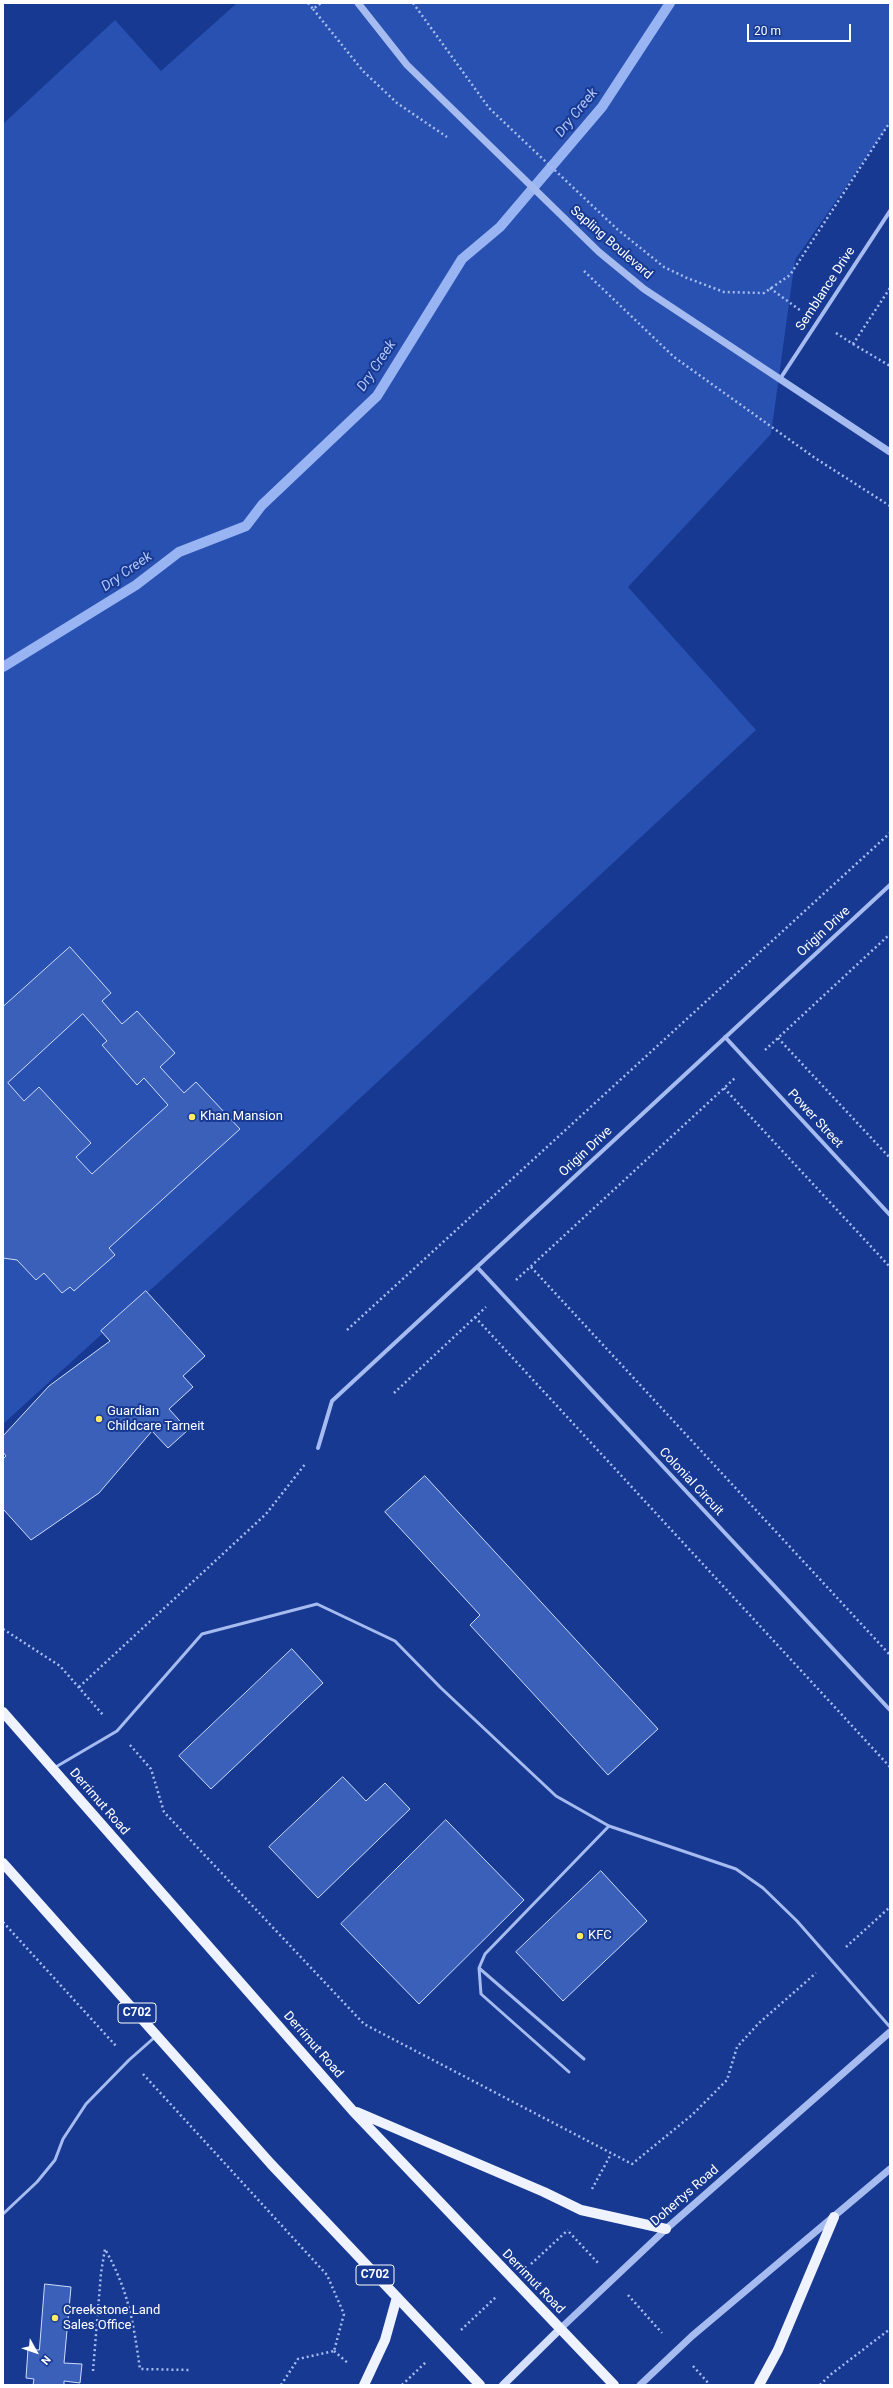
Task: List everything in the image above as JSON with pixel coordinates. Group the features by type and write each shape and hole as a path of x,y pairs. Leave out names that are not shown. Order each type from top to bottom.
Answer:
{"main road":[{"name":"Derrimut Road","path":"3,1712 353,2111 614,2385"},
{"name":"C702","path":"3,1863 271,2164 480,2385"},
{"path":"353,2111 544,2192 581,2210 666,2229"},
{"path":"760,2385 778,2350 834,2217"},
{"path":"364,2385 385,2340 397,2297"},
{"name":"Dohertys Road","path":"503,2385 560,2329"}],"street":[{"name":"Sapling Boulevard","path":"358,3 407,65 461,120 599,252 644,289 890,452"},
{"name":"Semblance Drive","path":"780,379 890,211"},
{"name":"Origin Drive","path":"318,1448 332,1401 890,885"},
{"name":"Power Street","path":"725,1036 890,1215"},
{"name":"Colonial Circuit","path":"477,1267 890,1710"},
{"name":"Dohertys Road","path":"560,2329 612,2278 666,2229 890,2032"},
{"path":"640,2385 678,2350 890,2169"}],"lane":[{"path":"52,1768 117,1731 202,1634 317,1604 395,1641 441,1688 556,1796 609,1826 736,1869 763,1888 797,1921 890,2027"},
{"path":"569,2072 481,1994 479,1968 485,1954 609,1826"},
{"path":"479,1968 584,2059"},
{"path":"3,2214 37,2182 55,2160 64,2138 86,2104 129,2060 157,2036"}],"path":[{"path":"308,3 363,71 397,103 449,139"},
{"path":"313,9 321,3"},
{"path":"414,3 489,108 617,229 664,267 687,278 724,292 764,293 790,275 890,122"},
{"path":"583,270 674,356 815,458 890,506"},
{"path":"854,344 890,366"},
{"path":"347,1330 890,833"},
{"path":"394,1393 890,934"},
{"path":"778,1038 890,1158"},
{"path":"724,1088 890,1267"},
{"path":"531,1267 890,1655"},
{"path":"476,1317 890,1767"},
{"path":"79,1687 266,1514 318,1448"},
{"path":"3,1629 60,1666 151,1769 164,1812 364,2024 632,2164 692,2114 727,2080 738,2047 758,2023 890,1907"},
{"path":"3,1922 327,2275 344,2314 334,2351 298,2359 281,2385"},
{"path":"402,2385 568,2230 710,2385"},
{"path":"93,2370 101,2273 105,2249 123,2285 130,2303 140,2369 190,2370"},
{"path":"820,2385 830,2375 890,2329"}],"shaded area":[{"path":"237,3 890,3 890,123 795,260 771,434 628,587 756,730 300,1154 3,1424 3,124 115,20 161,71"}],"building":[{"name":"Khan Mansion","path":"70,947 111,993 102,1001 122,1024 137,1011 175,1053 160,1067 184,1093 196,1082 240,1129 109,1248 115,1255 74,1291 70,1287 62,1293 44,1273 36,1280 17,1260 3,1258 3,1007","holes":["83,1014 107,1041 102,1045 137,1085 144,1078 168,1105 92,1174 76,1157 91,1143 39,1087 24,1101 8,1083"]},
{"name":"Guardian Childcare Tarneit","path":"146,1291 205,1356 183,1376 193,1387 169,1409 188,1430 168,1448 152,1431 99,1493 31,1540 3,1509 3,1459 6,1456 3,1452 3,1436 49,1386 110,1341 101,1331"},
{"path":"425,1476 658,1729 608,1775 470,1625 480,1615 385,1512"},
{"path":"292,1649 323,1683 211,1789 179,1756"},
{"path":"343,1777 366,1801 385,1783 410,1809 318,1898 269,1847"},
{"path":"446,1820 524,1900 419,2004 341,1924"},
{"path":"601,1871 647,1921 563,2001 516,1952"},
{"name":"Creekstone Land Sales Office","path":"45,2284 71,2287 64,2363 82,2364 80,2383 64,2381 64,2385 33,2385 34,2379 26,2378 28,2349 39,2350"}],"waterway":[{"name":"Dry Creek","path":"3,667 136,585 179,552 246,526 262,505 377,396 462,259 500,227 602,107 670,3"}],"place":[{"name":"Khan Mansion","path":"192,1117"},
{"name":"Guardian Childcare Tarneit","path":"99,1419"},
{"name":"KFC","path":"580,1936"},
{"name":"Creekstone Land Sales Office","path":"55,2318"}]}
